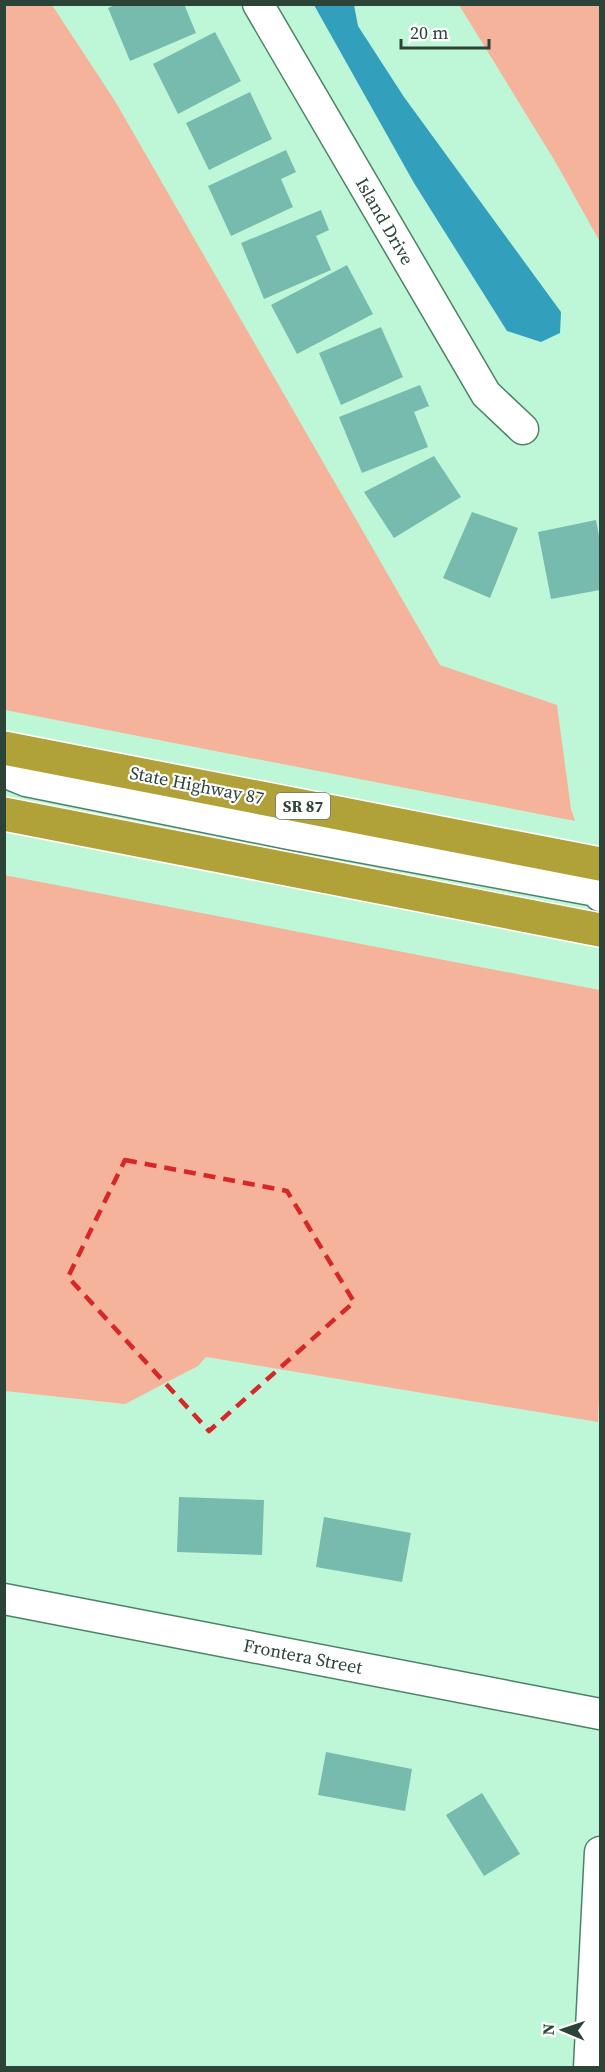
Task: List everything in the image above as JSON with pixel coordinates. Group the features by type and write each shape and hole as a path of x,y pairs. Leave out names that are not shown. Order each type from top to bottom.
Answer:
{"highway":[{"name":"State Highway 87","path":"4,748 600,864"},
{"path":"4,814 600,930"}],"street":[{"name":"Island Drive","path":"258,4 486,394 523,429"},
{"path":"4,772 26,782 596,891 600,896"},
{"name":"Frontera Street","path":"4,1599 600,1714"},
{"path":"589,2067 600,1852"}],"highlighted area":[{"path":"125,1160 287,1191 354,1302 209,1431 68,1277"}],"shaded area":[{"path":"4,5 52,5 115,101 440,665 557,705 571,809 575,821 5,710"},
{"path":"459,5 600,5 600,242 556,163"},
{"path":"4,875 600,990 598,1422 206,1357 198,1366 125,1404 5,1391"}],"water":[{"path":"314,5 354,5 358,26 404,97 561,312 560,333 541,342 507,331 414,183"}],"building":[{"path":"117,4 184,4 196,33 130,61 108,8"},
{"path":"215,32 241,81 178,114 153,64"},
{"path":"250,92 272,139 209,170 186,123"},
{"path":"286,150 296,172 281,179 293,207 231,236 208,186"},
{"path":"321,210 329,230 316,236 331,270 264,299 241,243"},
{"path":"347,265 373,314 297,354 271,305"},
{"path":"381,327 403,377 341,405 319,353"},
{"path":"420,385 429,406 414,412 428,447 362,473 339,417"},
{"path":"434,456 461,497 394,538 364,492"},
{"path":"472,512 518,528 490,598 443,578"},
{"path":"596,520 600,541 600,590 551,599 538,532"},
{"path":"179,1497 264,1500 262,1555 177,1552"},
{"path":"324,1517 411,1533 402,1582 316,1567"},
{"path":"326,1752 412,1769 405,1811 318,1795"},
{"path":"482,1793 520,1854 484,1876 446,1815"}]}
